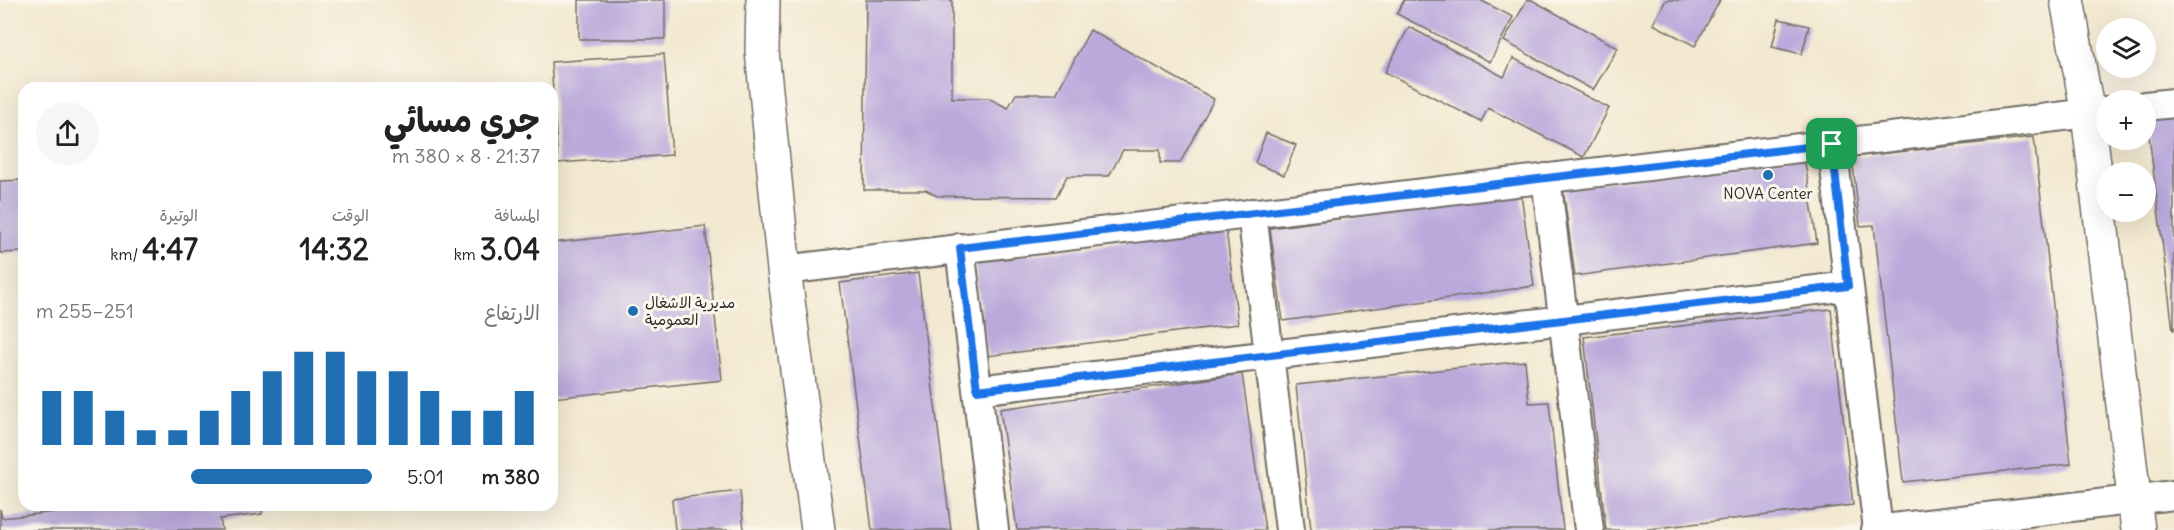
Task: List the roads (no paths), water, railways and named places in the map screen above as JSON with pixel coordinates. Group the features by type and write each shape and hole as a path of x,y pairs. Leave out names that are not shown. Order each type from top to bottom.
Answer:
{"main road":[{"path":"763,0 762,51 784,270 818,530"},
{"path":"2067,0 2096,108"},
{"path":"2101,150 2137,515"}],"street":[{"path":"2156,105 2174,103"},
{"path":"784,270 2096,112"},
{"path":"1832,144 1877,530 2137,515 2174,495"},
{"path":"1546,178 1589,530"},
{"path":"1252,213 1290,530"},
{"path":"960,248 994,530"},
{"path":"977,390 1848,286"}],"place":[{"name":"NOVA Center","path":"1768,175"},
{"name":"مديرية الاشغال العمومية","path":"633,311"}]}
